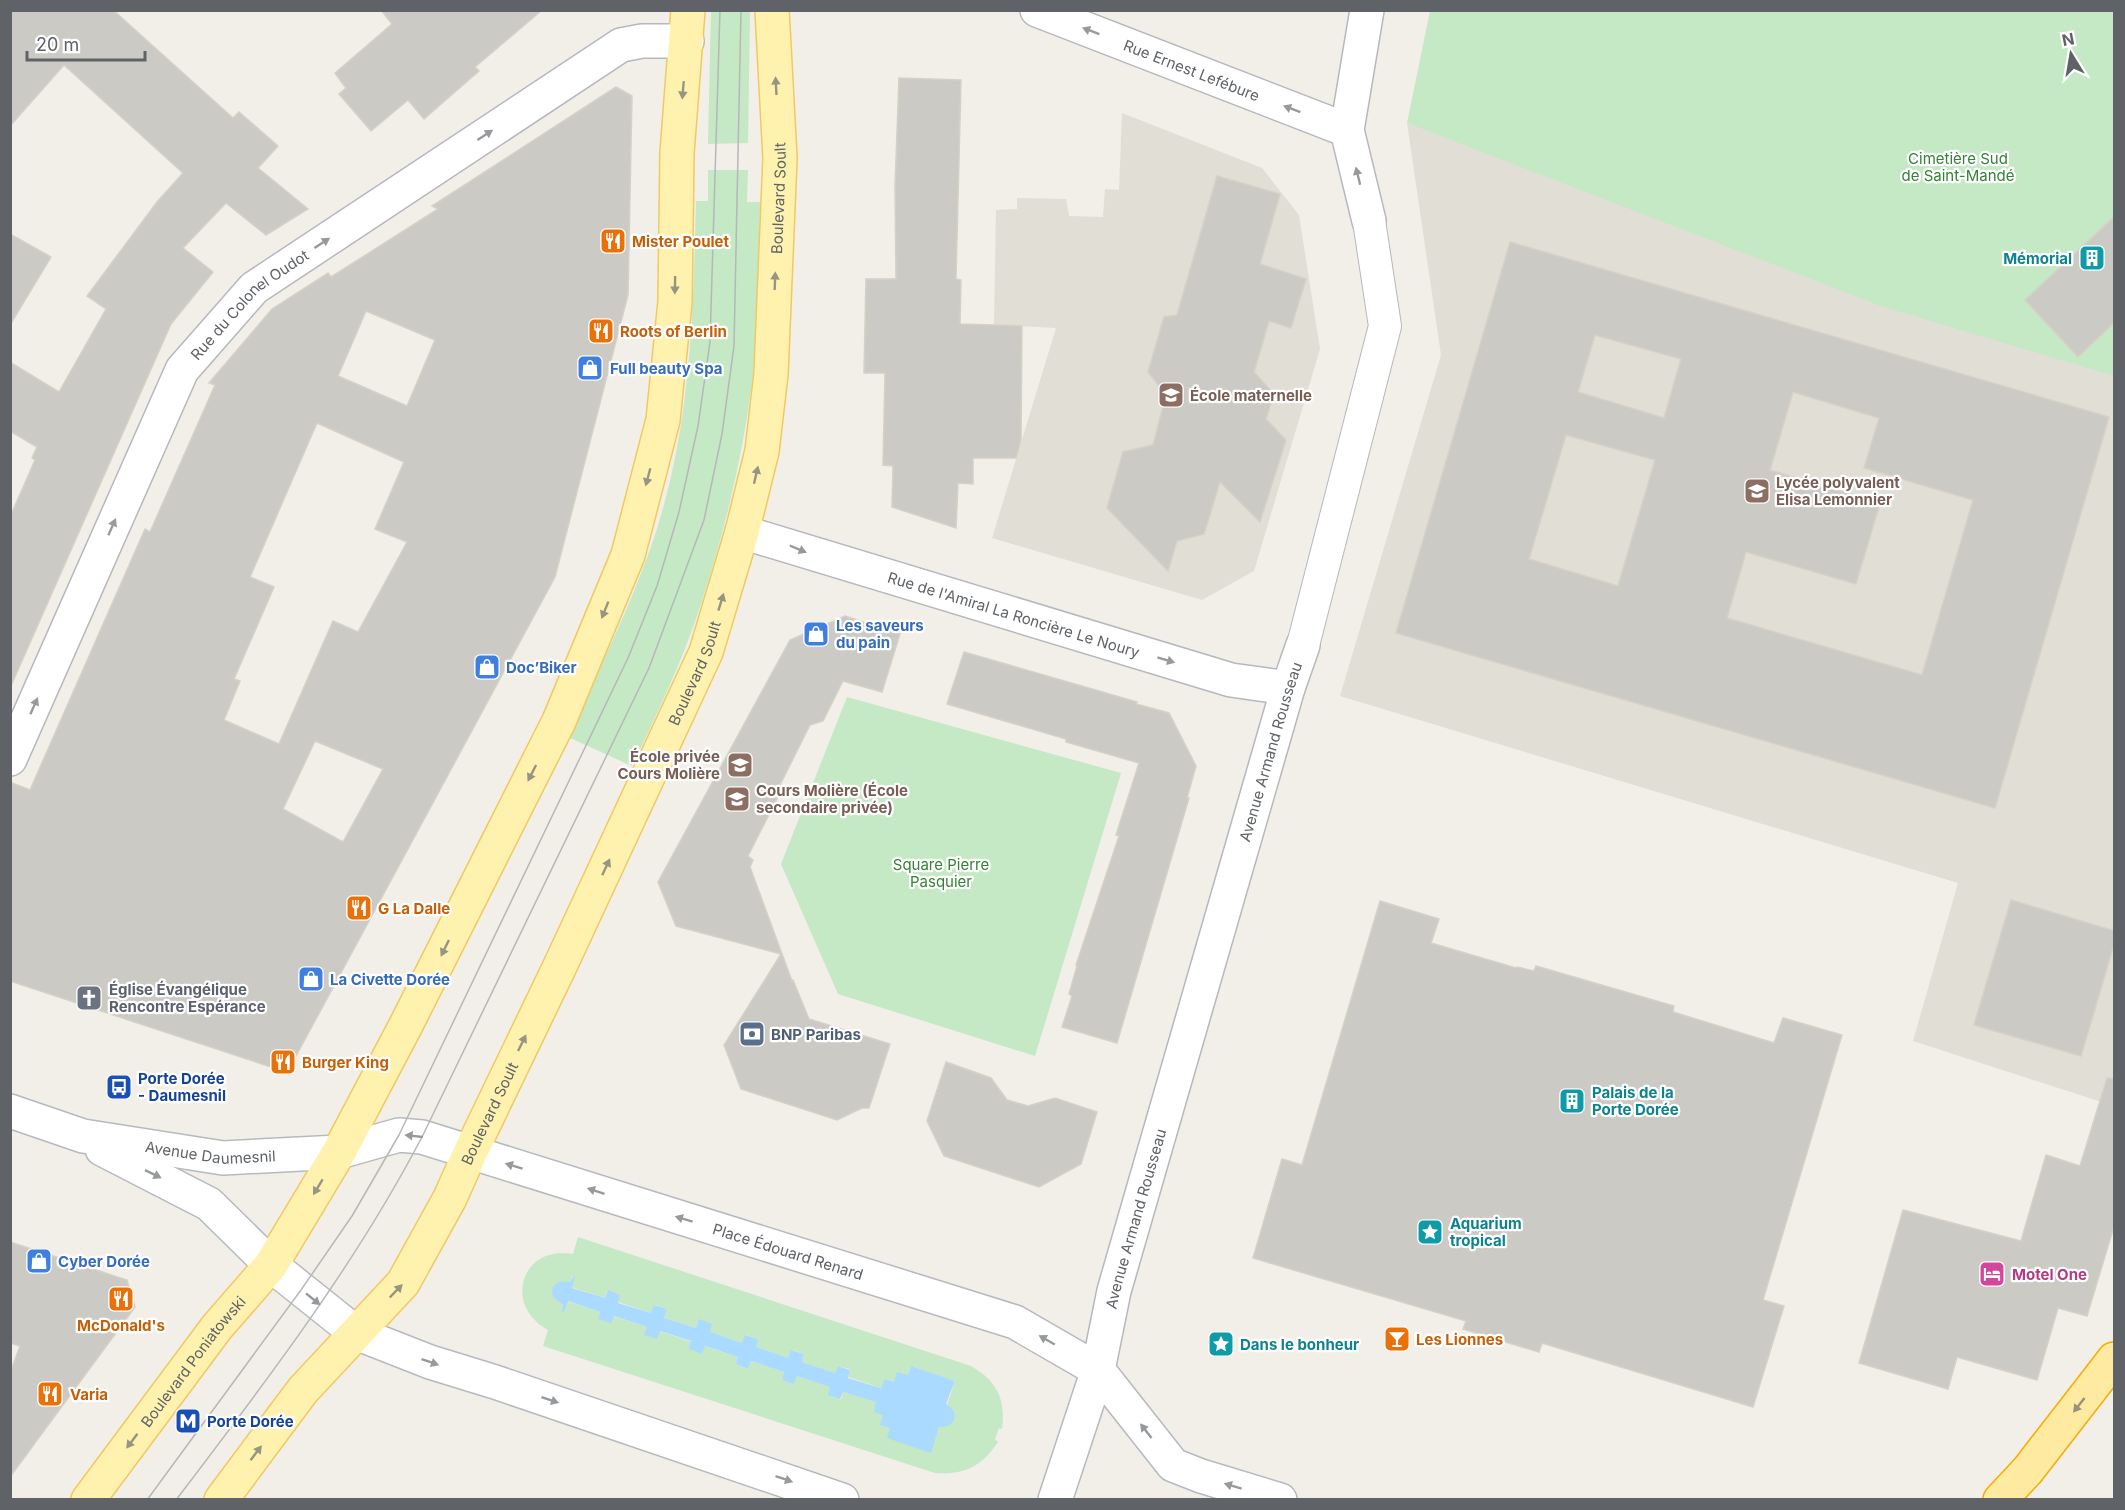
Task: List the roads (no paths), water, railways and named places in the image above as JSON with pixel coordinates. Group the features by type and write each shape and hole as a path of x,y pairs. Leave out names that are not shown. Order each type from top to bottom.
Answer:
{"highway":[{"path":"2000,1500 2028,1470 2115,1359"}],"main road":[{"name":"Boulevard Soult","path":"356,1333 403,1283 450,1198 706,652 742,532 762,451 771,374 780,158 772,10"},
{"path":"339,1152 407,1023 559,721 628,555 663,420 675,302 677,153 688,26"},
{"name":"Boulevard Poniatowski","path":"88,1500 217,1327 271,1265 339,1152"},
{"path":"221,1500 303,1390 356,1333"}],"street":[{"name":"Rue Ernest Lefébure","path":"1037,10 1347,130"},
{"path":"1347,130 1366,10"},
{"name":"Rue du Colonel Oudot","path":"10,759 182,369 254,288 621,45 642,41 688,26"},
{"name":"Avenue Armand Rousseau","path":"1098,1370 1114,1291 1288,688 1303,645 1385,326 1370,222 1347,130"},
{"name":"Rue de l'Amiral La Roncière Le Noury","path":"742,532 1231,680 1288,688"},
{"name":"Avenue Daumesnil","path":"10,1111 83,1136 223,1158 339,1152 399,1135 422,1137 470,1153"},
{"name":"Avenue Daumesnil","path":"83,1136 108,1152 209,1203 271,1265 356,1333"},
{"name":"Place Édouard Renard","path":"470,1153 1015,1322 1098,1370 1173,1465 1280,1500"},
{"path":"356,1333 430,1362 842,1500"},
{"path":"1055,1500 1098,1370"}],"water":[{"path":"573,1276 575,1277 572,1288 605,1298 608,1290 620,1295 618,1303 651,1313 654,1305 667,1309 664,1318 696,1328 699,1319 712,1324 710,1332 742,1343 745,1335 758,1339 756,1347 788,1358 791,1350 804,1354 802,1362 835,1373 838,1366 850,1370 848,1378 881,1388 885,1379 894,1382 897,1372 908,1375 911,1366 955,1381 946,1404 955,1415 954,1419 949,1425 939,1427 931,1453 887,1438 890,1428 880,1425 883,1415 874,1412 876,1402 843,1392 840,1399 828,1395 830,1387 797,1376 794,1384 782,1380 784,1372 751,1361 748,1369 736,1364 738,1357 705,1346 702,1354 689,1349 691,1341 660,1331 657,1339 644,1335 647,1327 614,1316 611,1323 598,1319 600,1312 568,1301 564,1312 561,1311 563,1304 554,1297 553,1289 558,1283 570,1282"}],"tram line":[{"path":"147,1500 301,1290 352,1216 399,1135 628,658 657,586 679,512 698,426 710,342 720,10"},
{"path":"176,1500 307,1323 396,1185 422,1137 649,668 704,520 722,434 734,346 741,10"}],"place":[{"name":"Mister Poulet","path":"613,241"},
{"name":"Mémorial","path":"2092,258"},
{"name":"Roots of Berlin","path":"601,331"},
{"name":"Full beauty Spa","path":"590,368"},
{"name":"École maternelle","path":"1171,395"},
{"name":"Lycée polyvalent Elisa Lemonnier","path":"1757,491"},
{"name":"Les saveurs du pain","path":"816,634"},
{"name":"Doc’Biker","path":"487,667"},
{"name":"École privée Cours Molière","path":"740,765"},
{"name":"Cours Molière (École secondaire privée)","path":"737,799"},
{"name":"G La Dalle","path":"359,908"},
{"name":"La Civette Dorée","path":"311,979"},
{"name":"Église Évangélique Rencontre Espérance","path":"89,998"},
{"name":"BNP Paribas","path":"752,1034"},
{"name":"Burger King","path":"283,1062"},
{"name":"Porte Dorée - Daumesnil","path":"119,1087"},
{"name":"Palais de la Porte Dorée","path":"1572,1101"},
{"name":"Aquarium tropical","path":"1430,1232"},
{"name":"Cyber Dorée","path":"39,1261"},
{"name":"Motel One","path":"1992,1274"},
{"name":"McDonald's","path":"121,1299"},
{"name":"Les Lionnes","path":"1397,1339"},
{"name":"Dans le bonheur","path":"1221,1344"},
{"name":"Varia","path":"50,1394"},
{"name":"Porte Dorée","path":"188,1421"}],"park label":[{"name":"Cimetière Sud de Saint-Mandé","path":"1958,166"},
{"name":"Square Pierre Pasquier","path":"941,872"}]}
